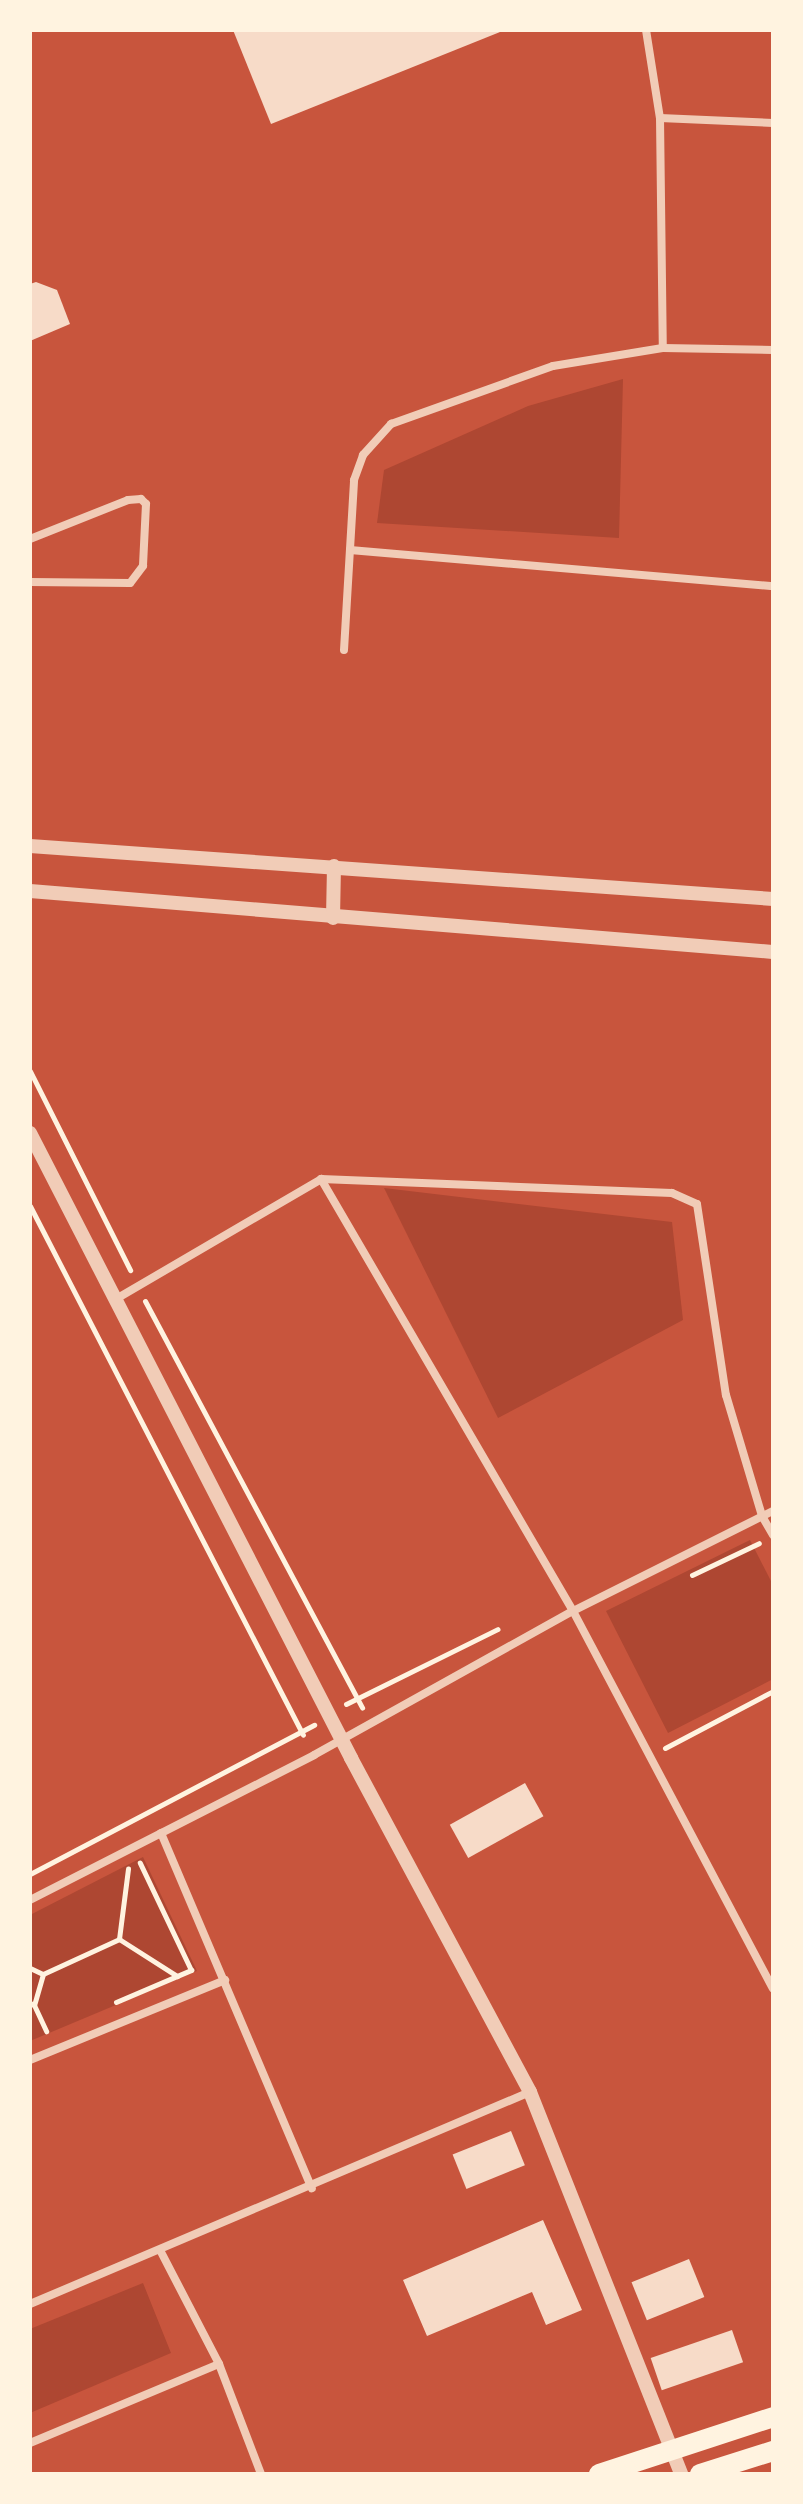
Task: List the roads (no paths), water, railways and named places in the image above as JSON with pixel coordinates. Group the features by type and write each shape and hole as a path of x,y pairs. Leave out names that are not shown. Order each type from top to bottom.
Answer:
{"main road":[{"path":"599,2474 773,2417"},
{"path":"700,2474 773,2451"}],"street":[{"path":"646,30 660,118 663,348"},
{"path":"660,118 773,123"},
{"path":"344,650 354,480 363,455 391,424 553,366 663,348 773,350"},
{"path":"30,539 128,500 141,499 146,504 143,566 130,583 30,582"},
{"path":"350,550 773,586"},
{"path":"30,846 773,899"},
{"path":"333,918 334,866"},
{"path":"30,891 773,952"},
{"path":"30,1133 341,1739 530,2092 681,2474"},
{"path":"116,1299 321,1179 672,1193 697,1204 726,1395 762,1516 773,1535"},
{"path":"321,1179 573,1611 773,1988"},
{"path":"30,1900 341,1739 573,1611 773,1511"},
{"path":"161,1833 312,2188"},
{"path":"30,2060 225,1980"},
{"path":"30,2304 312,2188 530,2092"},
{"path":"160,2250 219,2364 261,2474"},
{"path":"30,2443 219,2364"}]}
